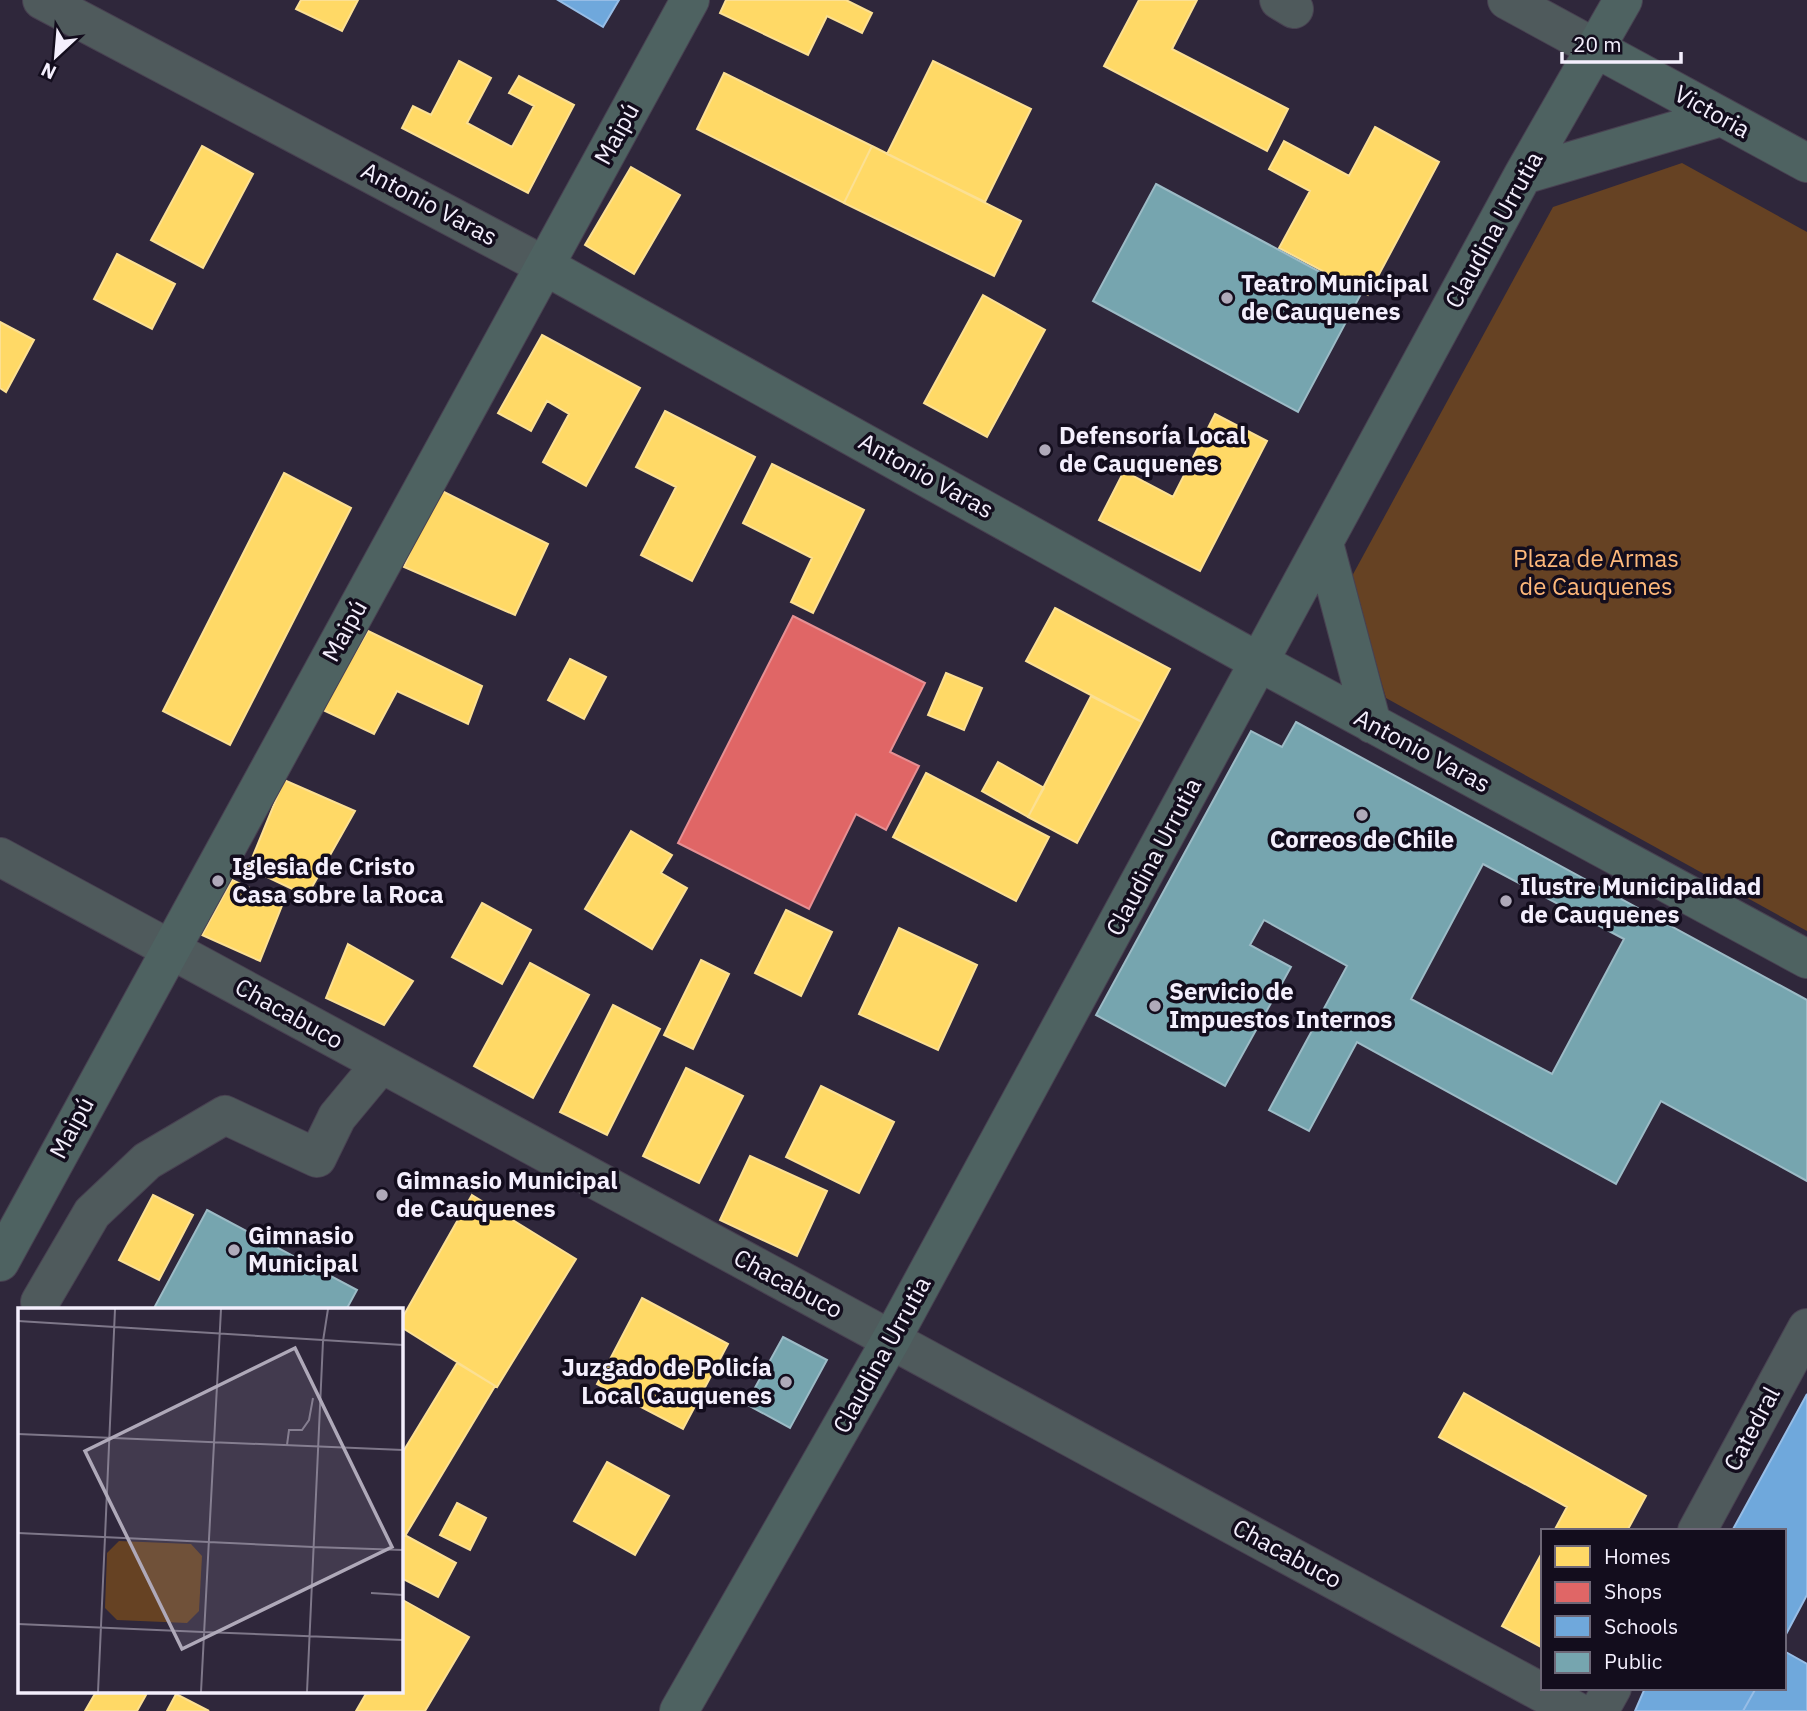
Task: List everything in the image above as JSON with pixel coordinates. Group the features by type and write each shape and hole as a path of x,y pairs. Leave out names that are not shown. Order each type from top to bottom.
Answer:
{"main road":[{"name":"Maipú","path":"0,1262 690,0"},
{"name":"Claudina Urrutia","path":"679,1711 891,1340 1523,175 1623,0"},
{"name":"Victoria","path":"1597,48 1807,163"},
{"path":"1523,175 1721,117"},
{"name":"Antonio Varas","path":"545,266 1259,662 1807,959"},
{"path":"1324,543 1372,724"}],"street":[{"name":"Antonio Varas","path":"42,0 545,266"},
{"name":"Victoria","path":"1507,0 1597,48"},
{"name":"Chacabuco","path":"0,858 1576,1711"},
{"path":"40,1302 92,1213 147,1161 225,1115 317,1158 337,1117 381,1064"},
{"name":"Catedral","path":"1698,1529 1807,1328"},
{"path":"1599,1711 1611,1690"}],"green space":[{"name":"Plaza de Armas de Cauquenes","path":"1682,163 1807,232 1807,931 1386,698 1351,578 1553,207"}],"building: Homes":[{"path":"301,0 358,0 342,31 296,9"},
{"path":"726,0 846,0 872,13 862,33 827,16 808,55 720,13"},
{"path":"1139,0 1197,0 1172,49 1288,109 1267,151 1104,66"},
{"path":"459,61 491,78 467,123 512,147 534,106 509,93 519,76 574,105 528,193 402,128 413,106 431,115"},
{"path":"933,61 1031,109 985,202 887,154"},
{"path":"724,73 872,146 844,203 697,129"},
{"path":"1375,127 1439,162 1368,295 1279,248 1310,191 1269,169 1284,141 1349,176"},
{"path":"202,146 253,174 203,268 151,240"},
{"path":"872,146 1021,221 994,276 844,203"},
{"path":"631,167 680,195 634,274 585,245"},
{"path":"117,254 175,284 152,329 94,299"},
{"path":"983,295 1045,330 987,437 924,403"},
{"path":"0,322 34,340 6,392 0,388"},
{"path":"542,335 640,388 586,486 543,462 569,414 547,401 531,431 498,413"},
{"path":"665,411 755,457 692,581 641,555 676,487 636,467"},
{"path":"1215,414 1267,441 1200,571 1099,520 1124,471 1173,497"},
{"path":"772,464 864,510 813,613 791,602 812,558 743,523"},
{"path":"284,473 351,508 230,745 163,711"},
{"path":"436,488 548,544 515,615 404,567"},
{"path":"1055,608 1170,669 1142,722 1026,661"},
{"path":"368,631 482,686 468,724 397,691 374,734 321,709"},
{"path":"570,659 606,677 584,719 548,700"},
{"path":"946,673 982,688 964,730 928,715"},
{"path":"1091,696 1142,722 1077,843 1028,817"},
{"path":"998,762 1044,788 1028,817 982,791"},
{"path":"926,773 1049,837 1016,901 893,837"},
{"path":"284,780 355,811 307,896 248,868"},
{"path":"631,831 672,855 661,873 687,888 652,949 585,909"},
{"path":"232,880 283,903 260,961 202,935"},
{"path":"482,903 531,930 502,984 452,957"},
{"path":"786,910 832,932 801,996 755,973"},
{"path":"899,928 977,965 938,1050 859,1014"},
{"path":"348,944 413,981 384,1025 326,998"},
{"path":"701,960 729,974 693,1049 664,1035"},
{"path":"530,963 589,995 533,1098 474,1066"},
{"path":"613,1005 660,1029 607,1135 560,1112"},
{"path":"686,1068 743,1096 699,1183 643,1156"},
{"path":"821,1086 894,1122 859,1193 786,1157"},
{"path":"750,1156 827,1191 797,1256 720,1220"},
{"path":"153,1195 193,1215 159,1280 119,1260"},
{"path":"472,1195 576,1259 497,1387 402,1328 402,1318"},
{"path":"642,1298 728,1344 683,1429 597,1384"},
{"path":"457,1363 495,1386 405,1536 402,1534 402,1453"},
{"path":"1464,1393 1646,1496 1628,1529 1555,1529 1567,1507 1439,1437"},
{"path":"607,1462 669,1496 635,1555 574,1521"},
{"path":"457,1503 486,1518 470,1550 440,1535"},
{"path":"402,1534 456,1563 438,1597 402,1579"},
{"path":"1541,1555 1541,1647 1502,1626"},
{"path":"402,1600 469,1637 425,1711 356,1711 366,1694 402,1694"},
{"path":"95,1694 146,1695 137,1711 85,1711"},
{"path":"176,1694 209,1711 167,1711"}],"building: Shops":[{"path":"793,616 925,683 890,752 919,766 886,830 856,814 809,909 678,843"}],"building: Schools":[{"path":"558,0 619,0 603,27"},
{"path":"1807,1394 1807,1595 1786,1634 1786,1529 1733,1529"},
{"path":"1786,1652 1807,1664 1807,1711 1743,1711 1755,1690 1786,1690"},
{"path":"1644,1690 1755,1690 1743,1711 1635,1711"}],"building: Public":[{"name":"Teatro Municipal de Cauquenes","path":"1156,184 1361,294 1298,412 1093,301"},
{"path":"1296,722 1807,1000 1807,1181 1661,1101 1616,1184 1357,1042 1309,1131 1269,1110 1347,966 1264,920 1250,945 1291,967 1225,1086 1096,1015 1251,731 1282,747","holes":["1483,864 1624,939 1552,1074 1411,999"]},
{"name":"Gimnasio Municipal","path":"207,1210 357,1290 347,1308 154,1308"},
{"name":"Juzgado de Policía Local Cauquenes","path":"783,1337 827,1360 790,1428 746,1404"}],"place":[{"name":"Teatro Municipal de Cauquenes","path":"1227,298"},
{"name":"Defensoría Local de Cauquenes","path":"1045,450"},
{"name":"Correos de Chile","path":"1362,815"},
{"name":"Iglesia de Cristo Casa sobre la Roca","path":"218,881"},
{"name":"Ilustre Municipalidad de Cauquenes","path":"1506,901"},
{"name":"Servicio de Impuestos Internos","path":"1155,1006"},
{"name":"Gimnasio Municipal de Cauquenes","path":"382,1195"},
{"name":"Gimnasio Municipal","path":"234,1250"},
{"name":"Juzgado de Policía Local Cauquenes","path":"786,1382"}]}
